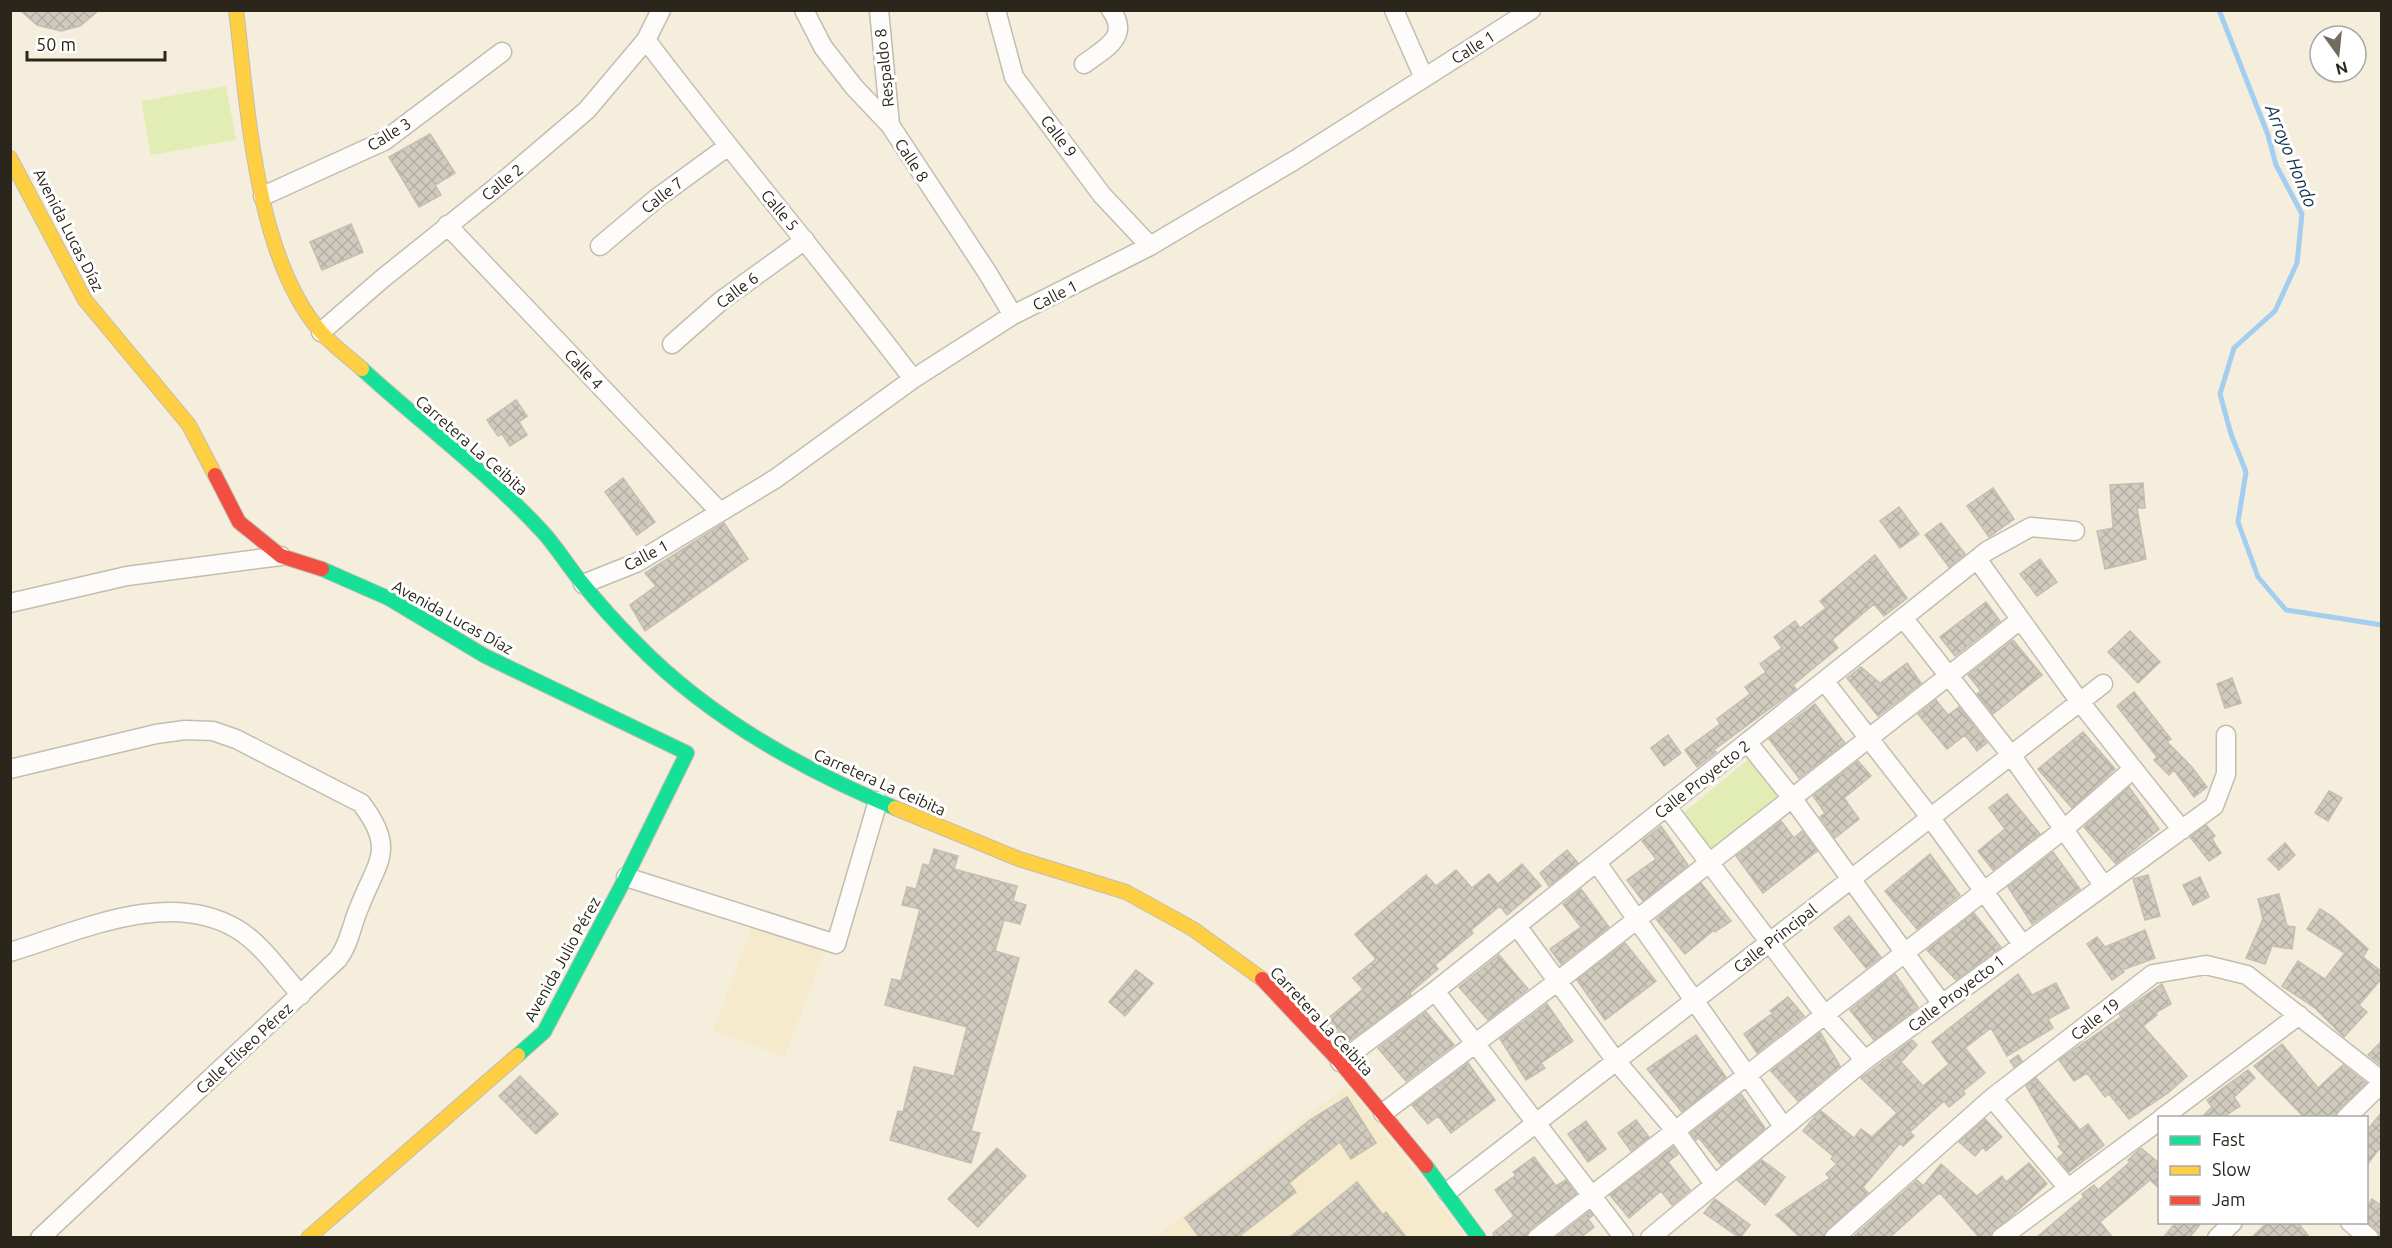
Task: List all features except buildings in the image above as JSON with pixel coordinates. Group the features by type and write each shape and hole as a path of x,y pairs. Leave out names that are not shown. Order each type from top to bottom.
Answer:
{"street":[{"name":"Carretera La Ceibita","path":"236,10 249,116 269,230 294,291 321,332 434,434 483,473 542,531 583,584 638,645 689,690 762,742 838,784 878,801 1019,859 1126,892 1192,928 1270,985 1383,1113 1447,1192 1479,1238"},
{"name":"Calle 2","path":"321,332 587,110 646,40 661,10"},
{"name":"Calle 8","path":"804,10 823,47 854,87 890,125 1013,315"},
{"name":"Respaldo 8","path":"879,10 890,125"},
{"name":"Calle 9","path":"996,10 1014,77 1102,195 1150,246"},
{"path":"1084,64 1113,42 1119,31 1119,21 1111,10"},
{"path":"1394,10 1424,78"},
{"name":"Calle 1","path":"583,584 636,562 775,479 913,379 1013,315 1150,246 1294,160 1531,10"},
{"name":"Calle 5","path":"646,40 727,147 805,240 913,379"},
{"name":"Calle 3","path":"263,196 384,141 502,52"},
{"name":"Calle 7","path":"600,246 657,198 727,147"},
{"name":"Avenida Lucas Díaz","path":"13,164 85,300 189,425 239,522 281,556 325,570 388,598 485,656 687,753"},
{"name":"Calle 4","path":"447,225 720,512"},
{"name":"Calle 6","path":"672,344 722,300 805,240"},
{"name":"Calle Proyecto 2","path":"1340,1062 1436,991 1977,559 2031,527 2075,531"},
{"path":"10,603 127,576 281,556"},
{"path":"1977,559 2080,702 2182,830"},
{"path":"1904,619 2011,755 2104,886"},
{"path":"1383,1113 1558,981 2020,620"},
{"path":"1825,682 1930,817 2022,944"},
{"name":"Calle Principal","path":"1447,1192 2103,684"},
{"name":"Calle Eliseo Pérez","path":"10,769 156,734 185,730 213,731 236,740 361,803 375,821 380,836 381,856 358,909 349,945 339,959 40,1238"},
{"name":"Calle Proyecto 1","path":"1650,1238 1865,1060 2214,806 2226,774 2226,735"},
{"path":"1748,743 1942,1004"},
{"name":"Avenida Julio Pérez","path":"308,1238 544,1032 626,877 687,753"},
{"path":"1537,1238 1746,1073 2063,830 2133,769"},
{"path":"626,877 836,944 878,801"},
{"path":"1667,807 1824,1014 1865,1060"},
{"path":"1597,863 1783,1126"},
{"path":"10,952 135,913 168,910 196,915 236,928 261,949 301,995"},
{"path":"1517,926 1616,1061 1674,1129 1714,1184"},
{"name":"Calle 19","path":"1834,1238 1992,1098 2153,974 2206,965 2247,975 2382,1082"},
{"path":"1436,991 1624,1238"},
{"path":"2165,1116 2299,1015"},
{"path":"2348,1116 2382,1082"},
{"path":"1992,1098 2068,1188"},
{"path":"2001,1238 2158,1121"},
{"path":"2217,1238 2232,1224"},
{"path":"2352,1224 2369,1238"}],"shaded area":[{"path":"753,924 825,950 785,1057 713,1031"},
{"path":"1347,1085 1467,1238 1154,1238"}],"green space":[{"path":"226,86 236,140 151,155 141,101"},
{"path":"1750,758 1785,797 1714,853 1681,815"}],"waterway":[{"name":"Arroyo Hondo","path":"2219,10 2268,135 2276,165 2302,214 2297,263 2275,311 2234,348 2220,394 2231,434 2246,472 2238,522 2258,577 2286,610 2382,625"}],"traffic: fast":[{"path":"362,369 520,508 546,536 616,622 665,671 694,695 725,718 791,758 895,808"},
{"path":"322,569 388,598 485,656 687,753 626,877 544,1032 518,1055"},
{"path":"1426,1166 1479,1238"}],"traffic: slow":[{"path":"236,10 258,179 268,223 282,264 299,301 321,332 362,369"},
{"path":"10,158 85,300 189,425 215,475"},
{"path":"895,808 1019,859 1126,892 1193,929 1262,979"},
{"path":"308,1238 518,1055"}],"traffic: jam":[{"path":"215,475 239,522 281,556 322,569"},
{"path":"1262,979 1340,1062 1426,1166"}]}
